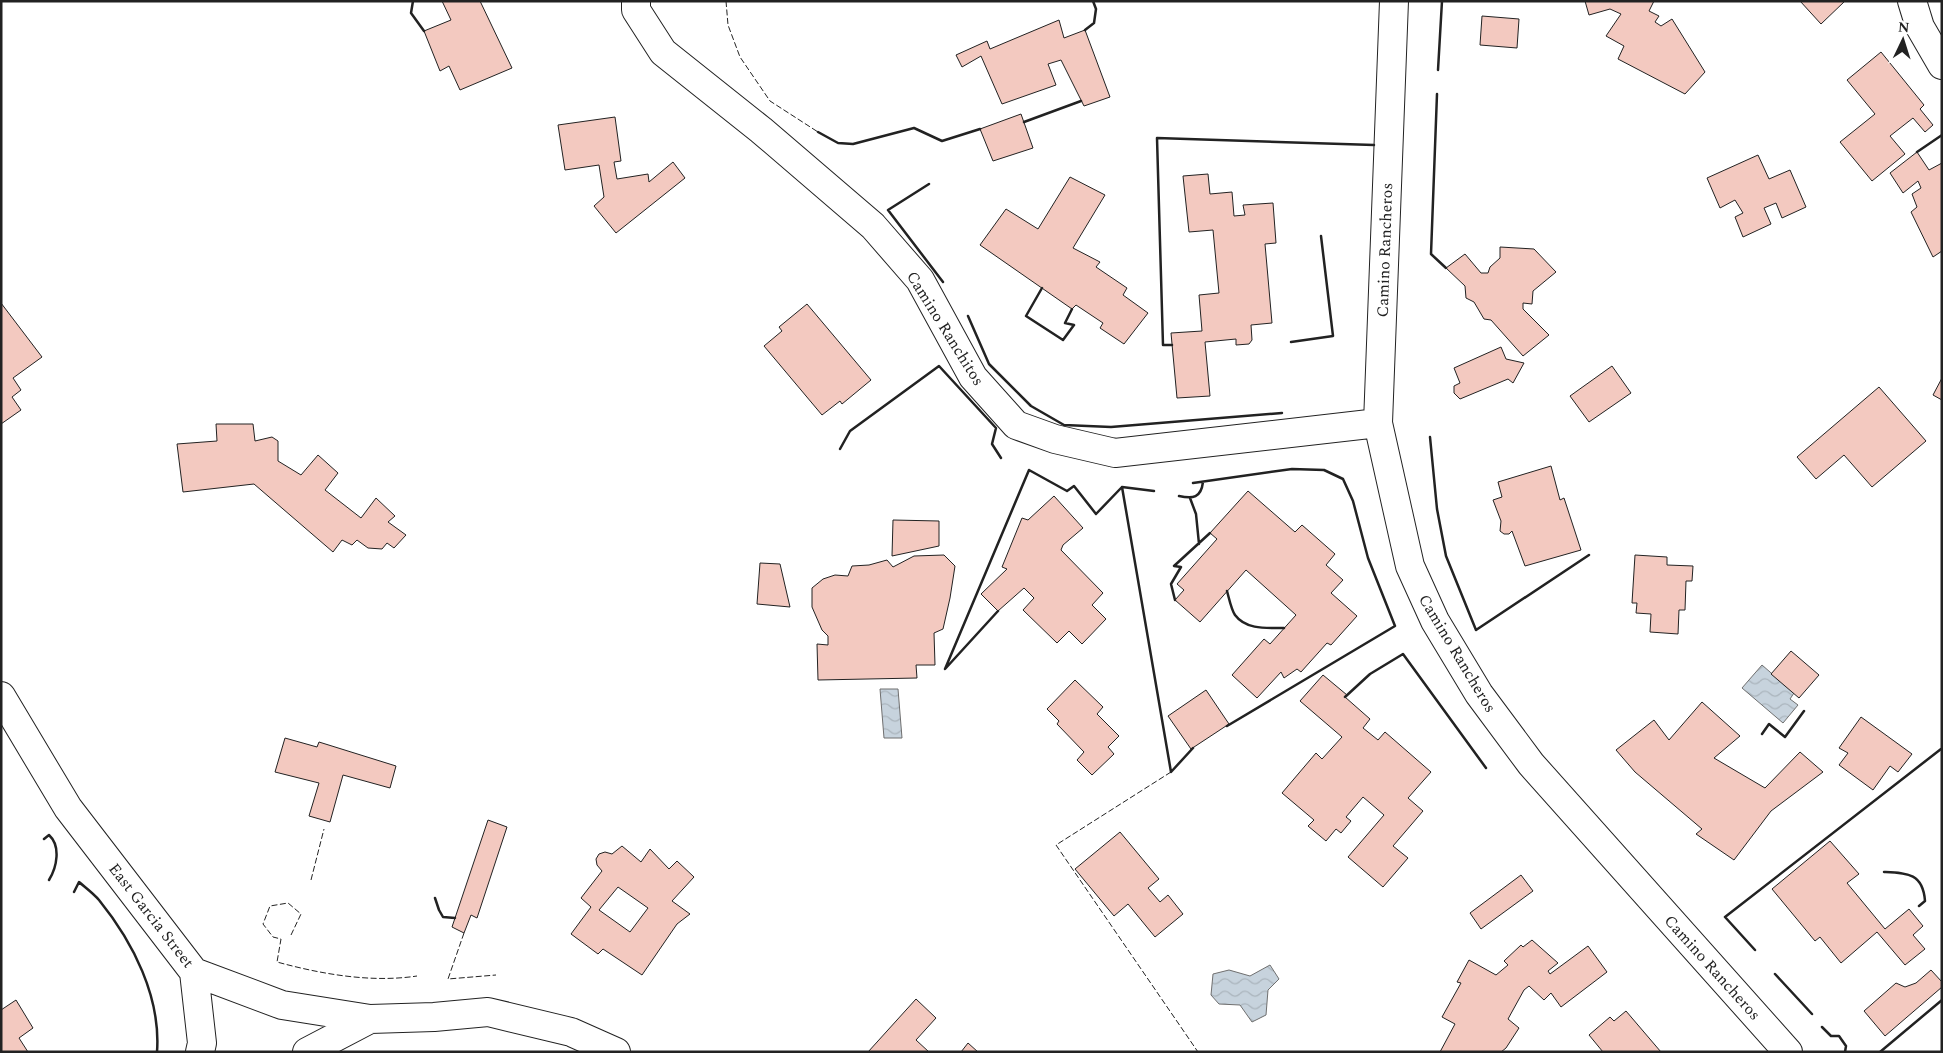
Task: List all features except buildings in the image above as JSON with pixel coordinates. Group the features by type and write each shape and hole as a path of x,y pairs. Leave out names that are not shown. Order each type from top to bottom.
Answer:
{"street":[{"name":"Camino Ranchitos","path":"636,1 636,10 663,52 761,130 873,226 920,280 973,377 1016,426 1055,440 1115,453 1378,423"},
{"name":"Camino Rancheros","path":"1394,1 1378,423 1410,566 1435,620 1479,694 1530,764 1788,1052"},
{"path":"1912,1 1920,27 1942,65"},
{"name":"East Garcia Street","path":"1,696 68,808 194,972 282,1005 370,1019 434,1017 488,1012 572,1032 616,1052"},
{"path":"194,972 202,1044 200,1052"},
{"path":"307,1052 370,1019"}],"water":[{"path":"1762,665 1794,693 1790,699 1798,705 1783,723 1742,688"},
{"path":"880,689 898,689 902,738 884,738"},
{"path":"1270,965 1279,979 1268,990 1266,1015 1252,1022 1240,1005 1219,1004 1211,995 1213,974 1229,970 1250,976"}],"fence":[{"path":"726,1 728,25 740,57 770,101 818,132"},
{"path":"1171,772 1056,845 1198,1052"},
{"path":"311,880 324,829"},
{"path":"291,935 301,914 288,903 270,906 263,924 273,937 281,939 277,962 329,974 364,978 417,976"},
{"path":"464,933 448,979 496,975"}],"wall":[{"path":"413,1 411,13 424,31"},
{"path":"1085,30 1094,23 1096,9 1093,1"},
{"path":"1438,70 1442,1"},
{"path":"1437,94 1431,254 1446,268"},
{"path":"1024,122 1081,101"},
{"path":"818,132 838,143 853,144 914,128 942,141 980,129"},
{"path":"1917,152 1942,135"},
{"path":"1172,345 1163,345 1157,138 1374,145"},
{"path":"929,184 888,210 943,282"},
{"path":"1291,342 1333,336 1321,236"},
{"path":"1042,288 1026,316 1063,340 1074,325 1065,323 1072,309"},
{"path":"968,316 989,364 1031,406 1064,425 1111,427 1282,413"},
{"path":"840,449 850,431 939,366 996,428 992,444 1001,458"},
{"path":"1430,437 1437,509 1446,556 1476,630 1589,555"},
{"path":"1193,483 1292,469 1324,470 1343,479 1353,501 1368,558 1395,626 1227,726"},
{"path":"998,611 945,669 1029,470 1067,491 1074,486 1096,514 1122,487"},
{"path":"1179,496 1195,496 1200,491 1203,482"},
{"path":"1154,491 1122,487 1171,772 1193,748"},
{"path":"1190,498 1196,514 1199,544"},
{"path":"1175,600 1171,584 1181,567 1174,566 1210,533"},
{"path":"1227,591 1231,607 1240,620 1251,626 1284,628"},
{"path":"1345,697 1370,674 1403,654 1486,768"},
{"path":"1762,734 1769,724 1785,737 1804,711"},
{"path":"1755,950 1725,917 1941,749"},
{"path":"44,839 49,835 53,840 56,851 56,863 49,880"},
{"path":"1884,872 1907,874 1917,880 1924,892 1925,901 1919,906"},
{"path":"74,892 79,882 97,898 111,916 133,952 142,971 154,1011 157,1031 157,1052"},
{"path":"435,898 443,917 455,918"},
{"path":"1775,974 1812,1014"},
{"path":"1880,1052 1942,1000"},
{"path":"1822,1027 1831,1036 1839,1036 1846,1046 1845,1052"}]}
